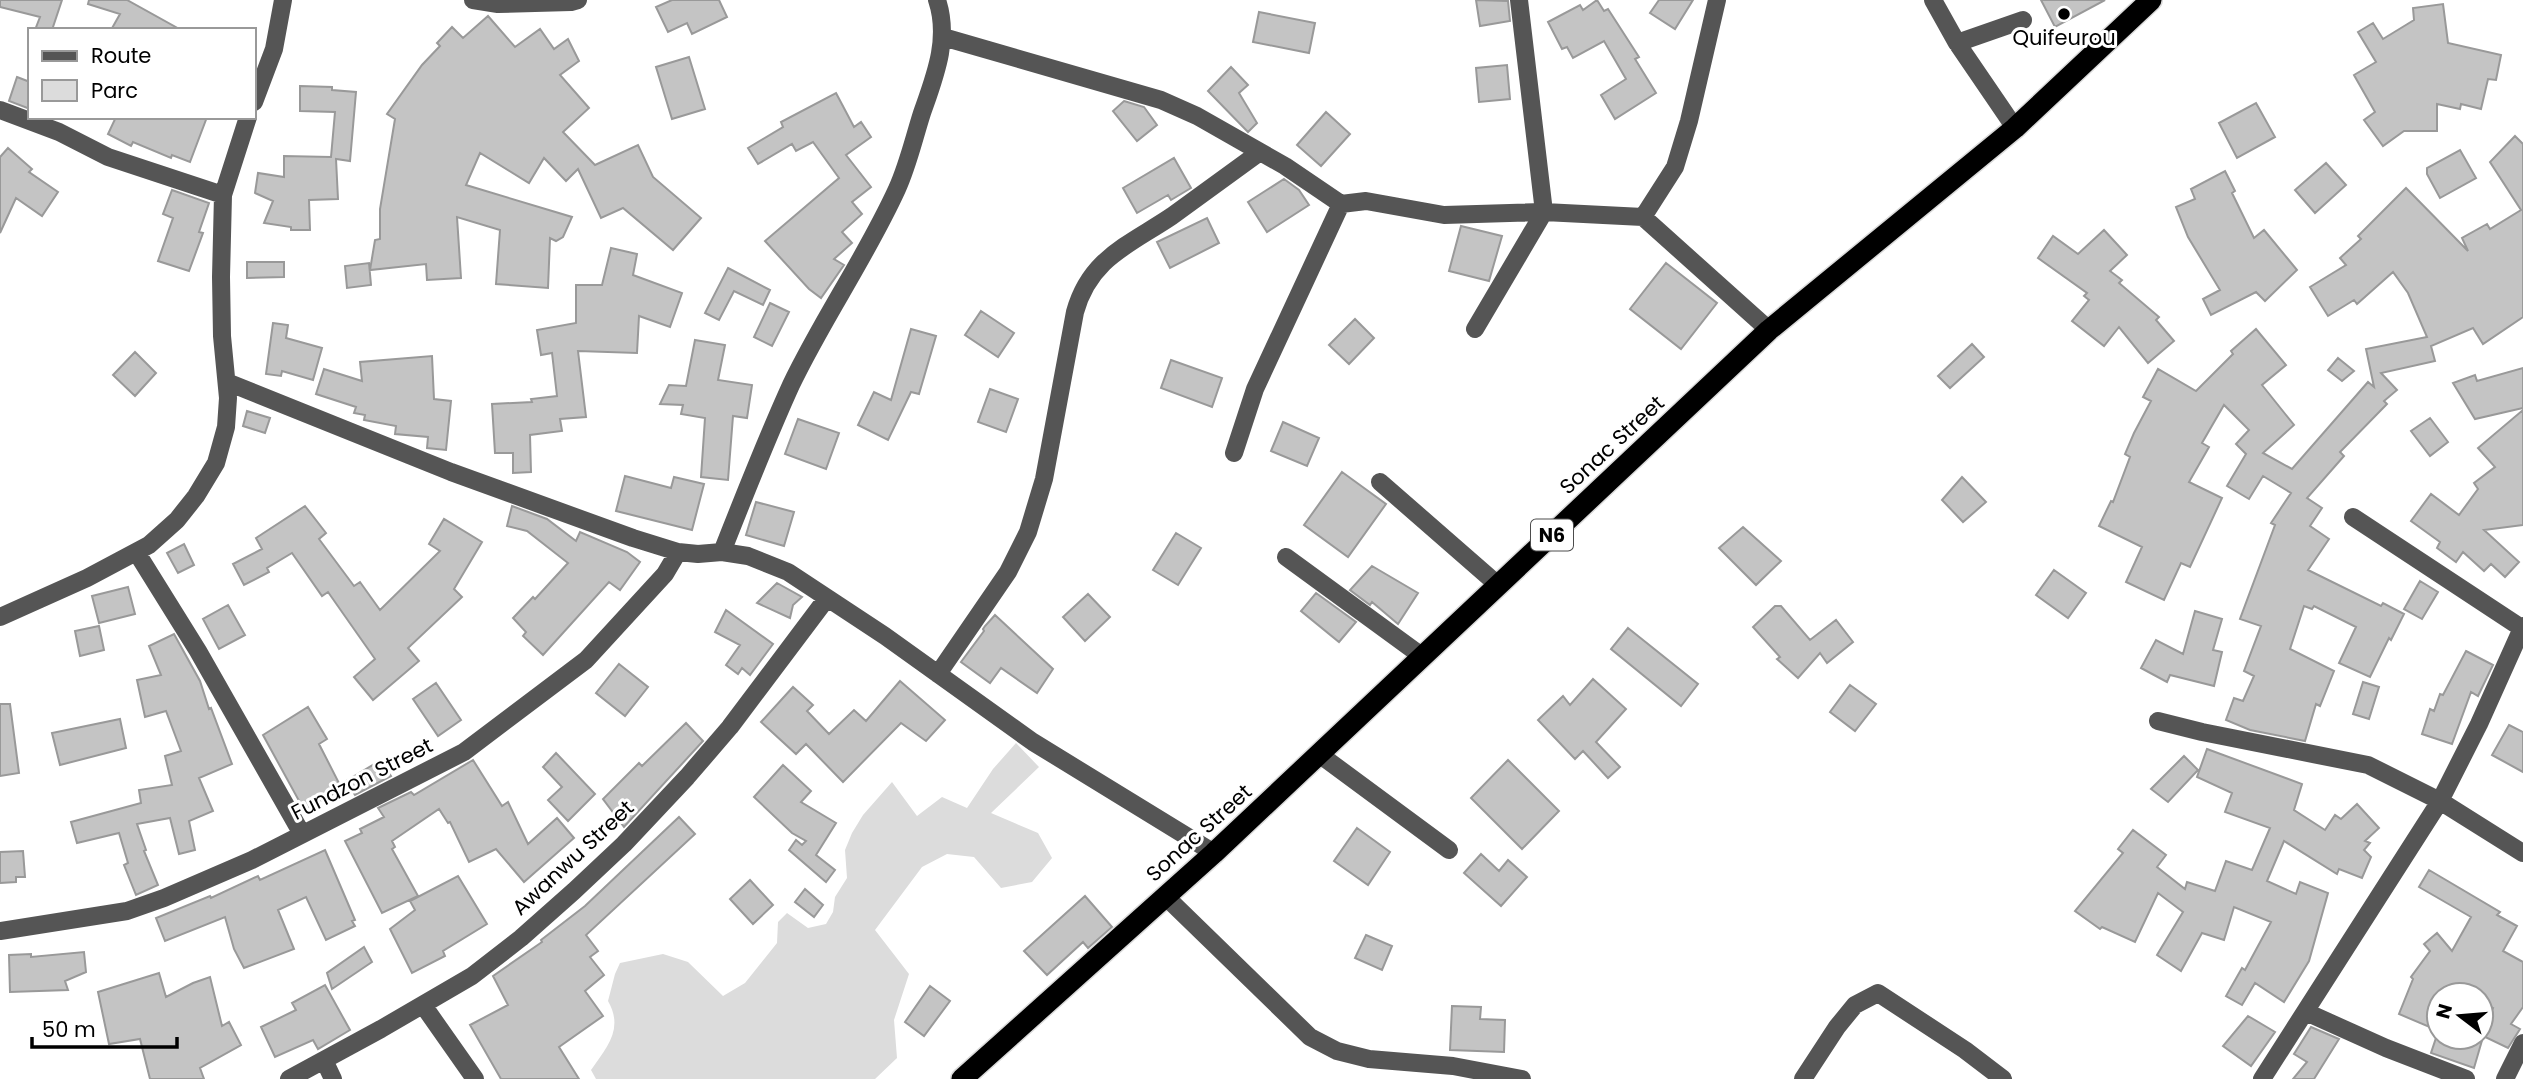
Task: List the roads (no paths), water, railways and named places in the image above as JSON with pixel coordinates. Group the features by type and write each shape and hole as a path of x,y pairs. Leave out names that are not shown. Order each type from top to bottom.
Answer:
{"highway":[{"name":"Sonac Street","path":"962,1079 1214,853 1769,330 2015,128 2151,0"}],"street":[{"path":"256,97 274,50 283,0"},
{"path":"473,0 498,4 578,0"},
{"path":"722,552 792,384 866,251 898,187 937,69 943,37 942,14 937,0"},
{"path":"1475,329 1544,212 1519,0"},
{"path":"1643,217 1675,167 1689,121 1717,0"},
{"path":"1933,0 1957,43 2015,128"},
{"path":"1957,43 2023,20"},
{"path":"943,37 1161,100 1197,116 1285,166 1341,204 1366,201 1444,215 1544,212 1643,217 1769,330"},
{"path":"0,110 59,132 108,157 223,195"},
{"path":"0,617 136,553 177,520 196,496 216,463 226,426 227,382 221,300 223,195 247,119"},
{"path":"938,674 1008,572 1028,533 1044,479 1075,312 1079,296 1088,280 1100,265 1123,245 1162,222 1260,152"},
{"path":"1234,453 1255,389 1341,204"},
{"path":"227,382 472,480 678,552 722,552 748,556 788,572 1034,742 1214,853"},
{"path":"1380,482 1499,585"},
{"path":"2262,1079 2440,801 2523,628 2353,517"},
{"name":"Fundzon Street","path":"0,931 127,911 164,898 252,860 464,752 586,660 647,594 678,552"},
{"path":"136,553 192,640 302,834"},
{"path":"1286,557 1423,657"},
{"name":"Awanwu Street","path":"289,1079 423,1005 472,975 521,938 624,844 687,777 730,727 827,598"},
{"path":"2158,721 2368,765 2440,801 2523,853"},
{"path":"1319,754 1449,850"},
{"path":"1166,896 1310,1037 1337,1051 1369,1059 1453,1066 1522,1079"},
{"path":"1803,1079 1854,1005 1878,993 1965,1050 2003,1079"},
{"path":"423,1005 475,1079"},
{"path":"2306,1013 2466,1079"},
{"path":"2505,1079 2523,1042"},
{"path":"324,1060 333,1079"}],"place":[{"name":"Quifeurou","path":"2064,14"}]}
